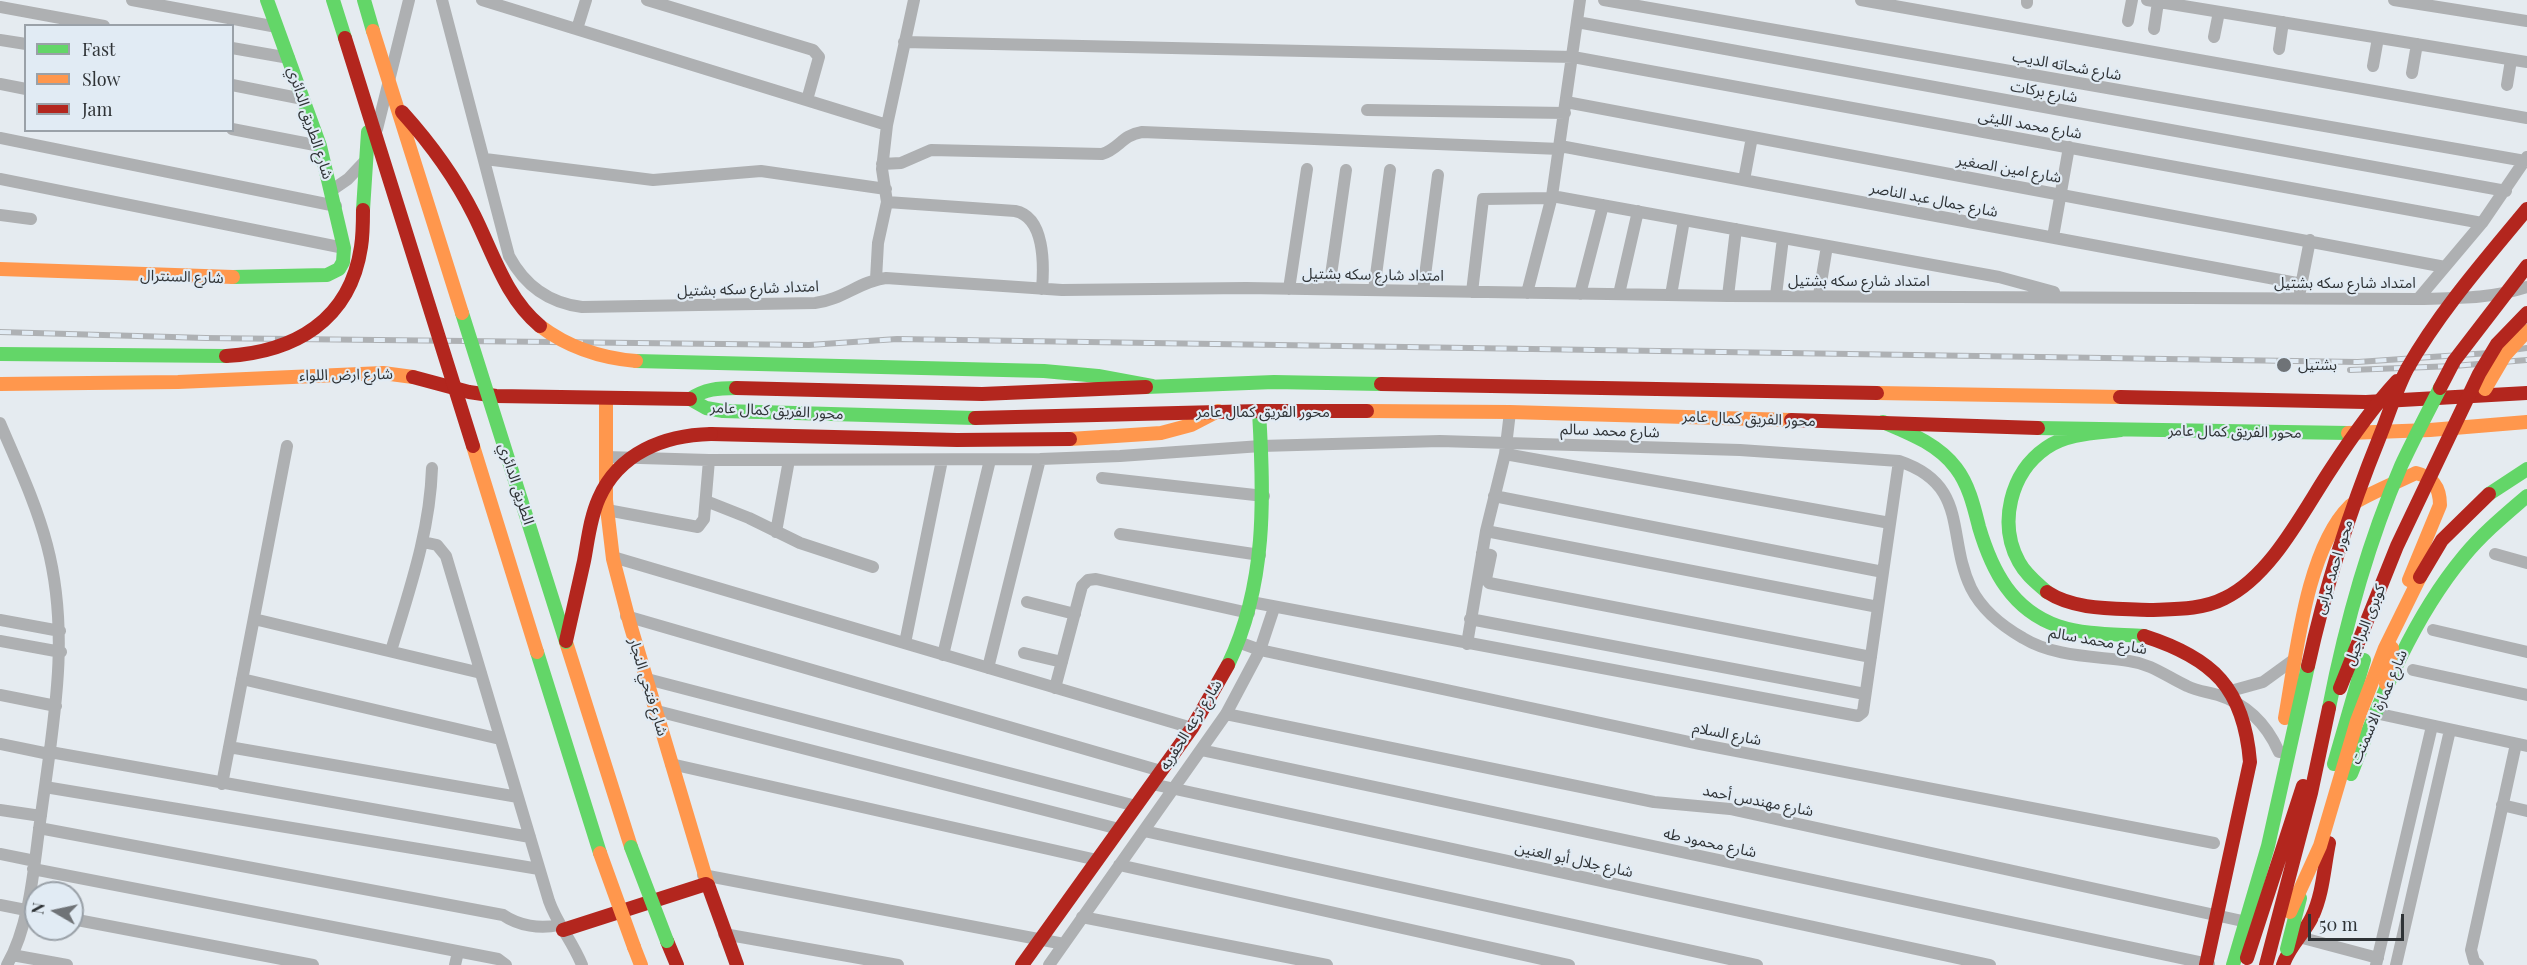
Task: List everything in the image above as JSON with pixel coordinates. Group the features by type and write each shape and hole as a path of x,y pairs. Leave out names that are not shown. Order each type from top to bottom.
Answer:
{"main road":[{"name":"شارع الطريق الدائري","path":"267,0 290,58 320,146 336,206 344,248"},
{"name":"الطريق الدائري","path":"333,0 600,853 641,965"},
{"name":"الطريق الدائري","path":"364,0 631,848 677,965"},
{"path":"396,106 429,143 456,184 505,282 523,309 559,340 589,354 620,360 1044,371 1098,376 1152,386"},
{"path":"0,354 226,356 266,353 303,338 327,318 346,292 356,271 362,248 369,115"},
{"name":"محور احمد عرابى","path":"2233,965 2268,846 2319,613 2367,468 2406,371 2444,312 2527,209"},
{"name":"شارع السنترال","path":"0,269 192,278 327,275 335,273 342,267 344,248"},
{"name":"محور احمد عرابى","path":"2266,965 2311,793 2343,638 2379,525 2401,466 2454,361 2527,266"},
{"name":"كوبرى البراجيل","path":"2244,963 2318,738 2397,546 2487,360 2507,332 2527,314"},
{"name":"كوبرى البراجيل","path":"2283,965 2342,730 2356,681 2375,629 2430,500 2472,413 2505,355 2527,332"},
{"path":"2121,430 2059,442 2030,462 2017,481 2009,504 2007,528 2013,551 2018,562 2033,580 2063,599 2086,604 2149,610 2199,607 2236,592 2262,570 2372,408 2406,371"},
{"name":"شارع ارض اللواء","path":"0,384 178,382 383,373 423,378 482,395 606,400 690,399"},
{"name":"محور الفريق كمال عامر","path":"2527,393 2366,402 1274,382 982,394 716,388 702,391 690,399 714,411 921,417 1038,418 1218,411 1510,412 2121,430 2315,433 2430,430 2527,422"},
{"name":"شارع فتحي النجار","path":"606,400 607,510 613,557 626,616 657,711 705,880 736,965"},
{"path":"2315,401 2326,416 2325,424 2315,433"},
{"path":"2361,433 2366,402"},
{"path":"566,642 593,517 600,498 623,464 645,448 663,440 697,434 945,440 1072,439 1161,433 1191,425 1218,411"},
{"name":"شارع ترعه الحفريه","path":"1022,965 1192,728 1216,689 1238,642 1250,608 1260,555 1264,496 1259,411"},
{"path":"1883,422 1932,445 1956,469 1973,501 1995,573 2006,591 2022,607 2046,622 2060,627 2144,636 2182,648 2209,667 2223,681 2241,708 2249,738 2250,762 2206,965"},
{"path":"2271,944 2292,909 2315,860 2365,697 2385,648 2418,580 2442,540 2458,523 2490,494 2527,469"},
{"path":"2244,963 2247,922 2312,577 2320,552 2332,530 2351,506 2408,476 2422,474 2437,486 2440,505 2413,571 2401,608 2386,684"},
{"name":"شارع عمارة الاسمنت","path":"2287,948 2308,924 2317,904 2336,816 2386,684 2408,637 2445,578 2482,535 2527,496"},
{"path":"561,928 705,880"}],"street":[{"path":"132,0 277,27"},
{"path":"332,190 356,172 372,147 409,0"},
{"name":"امتداد شارع سكه بشتيل","path":"442,0 509,256 530,285 559,303 594,308 816,303 834,300 876,279 896,278 1042,289 1329,289 1728,296 2418,299 2482,297 2505,294 2527,287"},
{"path":"482,0 887,125"},
{"path":"577,29 586,0"},
{"path":"647,0 813,50 819,57 807,100"},
{"path":"876,279 878,243 887,202 882,164 887,125 914,0"},
{"path":"1527,293 1551,197 1566,108 1580,0"},
{"name":"شارع شحاته الديب","path":"1604,0 2526,159"},
{"path":"1861,0 2527,118"},
{"path":"2128,21 2132,0"},
{"path":"2394,0 2527,21"},
{"path":"2154,29 2153,1 2527,62"},
{"path":"0,7 93,24"},
{"path":"2214,37 2219,12"},
{"name":"شارع بركات","path":"1577,22 2506,191"},
{"path":"2279,49 2283,22"},
{"path":"2373,66 2378,38"},
{"path":"0,40 24,44"},
{"name":"شارع محمد الليثى","path":"904,42 1573,57 2482,223"},
{"path":"2412,73 2417,44"},
{"path":"234,48 290,58"},
{"path":"2507,85 2511,60"},
{"path":"0,84 24,89"},
{"path":"234,85 303,99"},
{"name":"شارع امين الصغير","path":"1367,110 1566,108 1752,137 2445,267"},
{"path":"234,129 320,146"},
{"name":"شارع جمال عبد الناصر","path":"882,164 901,163 932,150 1102,154 1111,150 1130,134 1142,132 1560,147 2302,284"},
{"path":"1744,180 1752,137"},
{"path":"0,138 336,206"},
{"path":"2053,237 2069,147"},
{"path":"485,159 653,180 685,179 729,172 770,171 886,189"},
{"path":"2418,299 2482,223 2526,159"},
{"path":"1289,289 1306,169"},
{"path":"1329,289 1346,170"},
{"path":"1374,290 1390,170"},
{"path":"1423,291 1438,176"},
{"path":"0,179 344,248"},
{"path":"1472,292 1483,199 1551,197 1999,277 2069,296"},
{"path":"887,202 1025,214 1033,222 1037,233 1042,262 1042,289"},
{"path":"1580,294 1603,205"},
{"path":"1619,294 1638,211"},
{"path":"0,215 31,219"},
{"path":"1671,295 1684,220"},
{"path":"1728,296 1736,229"},
{"path":"1776,296 1783,238"},
{"path":"2299,298 2310,240"},
{"path":"1819,296 1827,246"},
{"path":"1467,644 1486,531 1506,448 1510,412"},
{"path":"0,423 34,503 47,546 56,587 60,630 61,652 56,706 33,881"},
{"path":"606,457 709,460 990,460 1120,456 1261,446 1371,442 1506,448 1890,523"},
{"path":"222,784 287,446"},
{"name":"شارع محمد سالم","path":"1506,448 1784,452 1899,461 1920,470 1943,492 1953,512 1962,563 1972,590 1981,605 2009,629 2043,648 2151,666 2191,688 2231,700 2251,713 2268,731 2279,752"},
{"path":"988,668 1040,459"},
{"path":"607,510 694,527 703,522 709,460"},
{"path":"776,532 789,460"},
{"path":"905,643 942,460"},
{"path":"943,655 990,460"},
{"path":"1055,688 1082,586 1092,578 1250,608 1274,608 1858,716 1863,712 1899,461"},
{"path":"391,651 423,542 430,503 432,468"},
{"path":"1102,478 1264,496"},
{"path":"1494,496 1883,572"},
{"path":"706,501 824,553 873,567"},
{"path":"1486,531 1878,607"},
{"path":"1120,534 1260,555"},
{"path":"423,542 437,545 446,556 539,869 561,928 572,943 582,965"},
{"path":"1482,553 1491,555 1486,579 1489,583 1871,657"},
{"path":"2495,554 2527,563"},
{"path":"613,557 1192,728"},
{"path":"1028,602 1075,614"},
{"name":"شارع ترعه الحفريه","path":"1049,965 1226,714 1260,650 1274,608"},
{"path":"626,616 1161,771"},
{"path":"254,619 481,673"},
{"path":"1470,619 1865,694"},
{"path":"0,620 60,630"},
{"path":"2433,630 2527,652"},
{"path":"0,641 61,652"},
{"name":"شارع السلام","path":"1238,642 1260,650 1700,744 2214,843"},
{"path":"1024,653 1062,662"},
{"name":"شارع محمد سالم","path":"2208,692 2250,687 2276,675 2297,657"},
{"path":"2413,670 2527,695"},
{"path":"242,679 501,739"},
{"path":"647,679 1136,806"},
{"path":"0,695 56,706"},
{"path":"657,711 1119,829"},
{"path":"2375,713 2522,745 2502,806 2471,950 2474,961 2478,965"},
{"name":"شارع مهندس أحمد","path":"1226,714 1654,802 1730,809 2247,922"},
{"path":"2299,937 2377,962 2432,726"},
{"path":"2396,965 2450,730"},
{"path":"0,744 530,837"},
{"path":"230,747 518,798"},
{"name":"شارع محمود طه","path":"1201,750 2213,965"},
{"path":"672,764 1097,860"},
{"name":"شارع جلال أبو العنين","path":"1152,784 1990,965"},
{"path":"45,787 539,869"},
{"path":"2418,790 2435,793"},
{"path":"2502,806 2527,811"},
{"path":"0,810 40,822 503,915 513,922 561,928"},
{"path":"1144,831 1757,965"},
{"path":"2404,849 2421,854"},
{"path":"0,854 34,865 458,952 476,960 498,959 506,965"},
{"path":"1119,865 1569,965"},
{"path":"705,880 1041,938 1064,945"},
{"path":"0,906 24,910"},
{"path":"1082,917 1327,965"},
{"path":"84,921 313,965"},
{"path":"24,925 8,958 67,965"},
{"path":"724,934 898,965"},
{"path":"455,965 458,952"}],"railway":[{"path":"0,332 206,338 809,345 897,339 2358,362 2490,353 2527,348"},
{"path":"2350,370 2454,366 2527,360"}],"traffic: fast":[{"path":"233,277 327,275 339,269 343,262 344,248 320,146 267,0"},
{"path":"333,0 345,38"},
{"path":"364,0 373,31"},
{"path":"363,210 368,132"},
{"path":"462,313 566,642"},
{"path":"0,354 226,356"},
{"path":"636,361 1044,371 1098,376 1152,386"},
{"path":"1146,387 1274,382 1381,384"},
{"path":"736,388 712,390 690,399 706,408 723,411 975,418"},
{"path":"2329,708 2350,616 2378,525 2401,466 2440,388"},
{"path":"1228,665 1241,634 1250,603 1260,540 1262,476 1259,411"},
{"path":"1883,422 1932,446 1956,468 1968,489 1990,559 2006,587 2028,610 2042,619 2068,629 2101,634 2144,636"},
{"path":"2038,428 2348,433"},
{"path":"2047,592 2025,571 2013,547 2009,532 2009,516 2016,485 2034,459 2054,443 2082,434 2121,430"},
{"path":"2489,494 2527,469"},
{"path":"2351,774 2386,688 2428,606 2471,548 2494,524 2527,496"},
{"path":"537,652 600,853"},
{"path":"2334,764 2364,660"},
{"path":"2233,965 2268,846 2308,666"},
{"path":"631,847 667,941"},
{"path":"2287,949 2300,898"}],"traffic: slow":[{"path":"373,31 462,313"},
{"path":"0,269 233,277"},
{"path":"540,326 585,351 636,361"},
{"path":"2485,389 2505,355 2527,331"},
{"path":"0,384 178,382 383,373 413,377"},
{"path":"1877,393 2120,397"},
{"path":"606,400 606,500 613,559 630,624 708,885"},
{"path":"1070,439 1161,433 1191,425 1218,411"},
{"path":"1367,411 1510,412 1791,420"},
{"path":"2348,433 2430,430 2527,422"},
{"path":"473,446 537,652"},
{"path":"2285,718 2305,606 2313,576 2335,525 2355,502 2416,473 2431,480 2439,493 2440,505 2409,580"},
{"path":"2290,912 2320,846 2357,721 2385,648 2420,577"},
{"path":"566,642 631,847"},
{"path":"2386,684 2392,648"},
{"path":"600,853 634,947"},
{"path":"634,947 641,965"}],"traffic: jam":[{"path":"345,38 473,446"},
{"path":"402,112 450,174 467,201 509,289 528,315 540,326"},
{"path":"2308,666 2330,578 2369,464 2403,377 2448,306 2527,209"},
{"path":"226,356 274,348 296,339 315,328 331,313 345,295 355,273 362,242 363,210"},
{"path":"2440,388 2454,361 2527,266"},
{"path":"2340,688 2397,546 2479,374 2497,344 2527,313"},
{"path":"413,377 469,392 496,396 690,399"},
{"path":"2149,610 2207,605 2242,588 2272,558 2285,541 2362,424 2397,381"},
{"path":"1381,384 1877,393"},
{"path":"736,388 982,394 1146,387"},
{"path":"2120,397 2366,402 2527,393"},
{"path":"975,418 1259,411 1367,411"},
{"path":"1791,420 2038,428"},
{"path":"711,434 957,440 1070,439"},
{"path":"566,641 591,521 599,498 608,482 631,458 660,443 676,438 711,434"},
{"path":"2420,577 2442,540 2489,494"},
{"path":"2047,592 2083,606 2149,610"},
{"path":"2144,636 2189,655 2221,680 2232,695 2241,714 2247,736 2250,762 2206,965"},
{"path":"1022,965 1192,728 1228,665"},
{"path":"2266,965 2311,793 2329,708"},
{"path":"2247,958 2303,786"},
{"path":"2283,965 2316,908 2329,843"},
{"path":"563,930 706,884"},
{"path":"708,885 737,965"},
{"path":"667,941 677,965"}],"place":[{"name":"بشتيل","path":"2284,365"}]}
